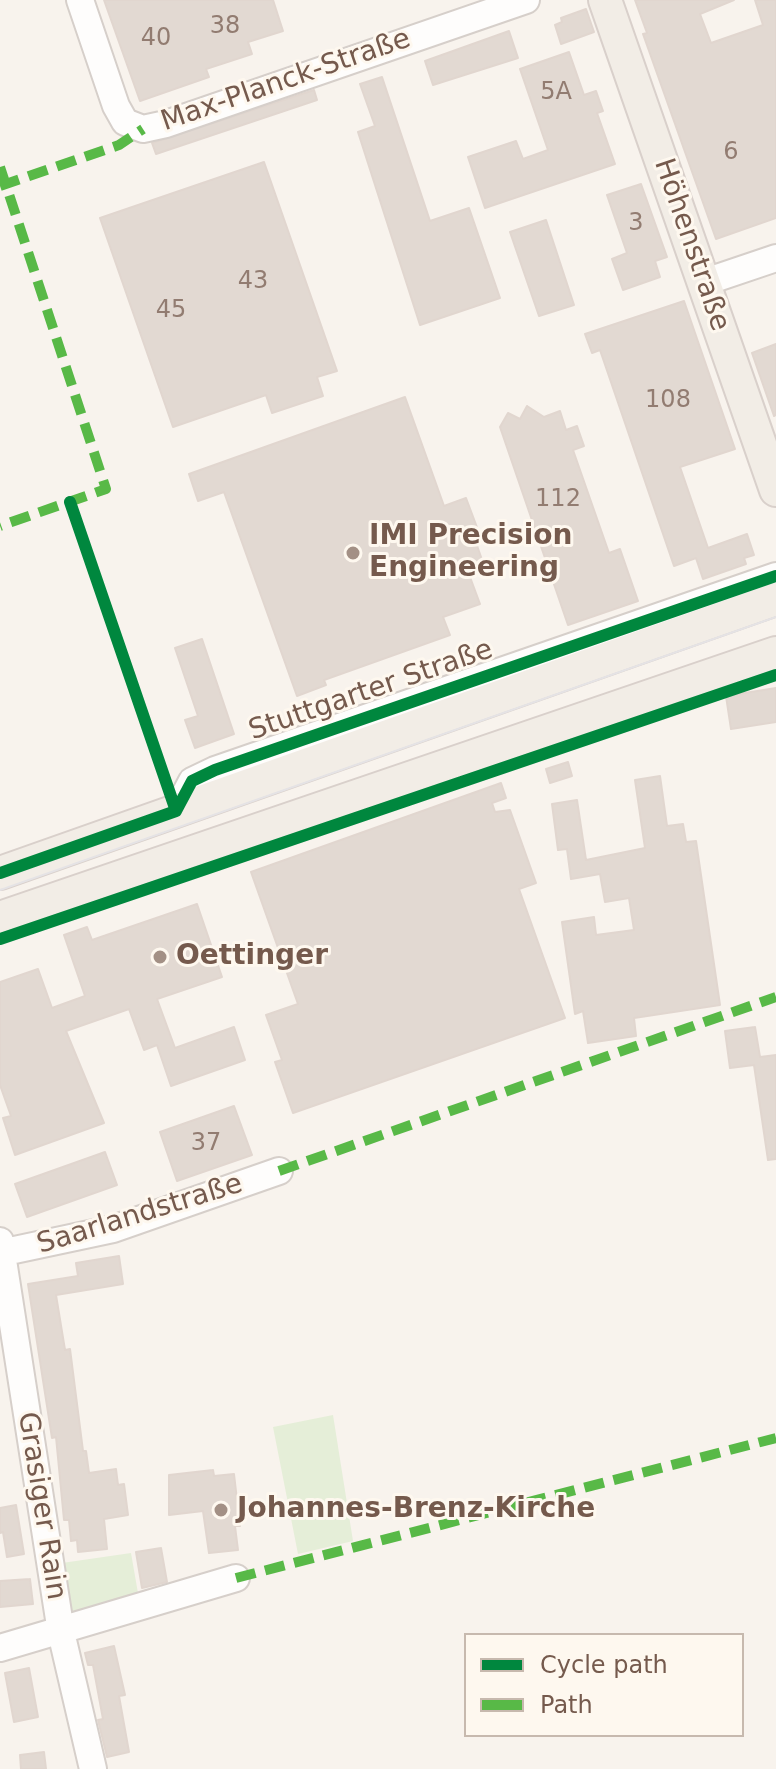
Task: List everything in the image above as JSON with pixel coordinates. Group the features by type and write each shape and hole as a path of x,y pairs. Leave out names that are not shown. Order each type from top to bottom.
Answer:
{"main road":[{"name":"Höhenstraße","path":"605,0 776,490"},
{"name":"Stuttgarter Straße","path":"0,873 776,599"},
{"path":"0,918 770,650"}],"street":[{"name":"Max-Planck-Straße","path":"80,0 116,106 125,122 143,129 166,124 526,0"},
{"path":"705,282 776,258"},
{"name":"Stuttgarter Straße","path":"176,811 192,781 215,770 776,576"},
{"name":"Saarlandstraße","path":"0,1249 113,1229 279,1171"},
{"name":"Grasiger Rain","path":"0,1249 61,1632 93,1769"},
{"path":"0,1648 236,1578"}],"green space":[{"path":"333,1415 353,1541 298,1554 273,1427"},
{"path":"131,1553 139,1599 73,1620 62,1563"}],"building":[{"path":"104,0 273,0 283,31 248,42 252,54 206,69 209,77 140,101"},
{"path":"635,0 734,0 700,14 711,43 763,25 755,0 776,0 776,218 716,239 643,34 647,33"},
{"path":"586,9 594,32 561,44 555,25 562,22 561,18"},
{"path":"509,31 518,58 433,85 425,61"},
{"path":"569,52 584,95 596,91 603,111 597,113 615,164 485,208 468,157 516,141 523,159 548,150 520,69"},
{"path":"382,77 430,221 469,208 500,298 420,325 358,132 375,126 360,84"},
{"path":"314,90 317,100 156,154 152,143"},
{"path":"264,162 337,371 317,377 323,396 272,413 266,395 173,427 100,218"},
{"path":"641,184 667,257 655,261 660,277 623,290 612,259 627,253 607,195"},
{"path":"546,220 574,305 539,316 510,232"},
{"path":"684,301 735,449 680,467 708,548 747,534 754,555 744,558 746,564 703,579 696,558 674,566 600,350 592,353 585,334"},
{"path":"776,344 776,415 774,416 752,353"},
{"name":"IMI Precision Engineering","path":"405,397 444,506 466,498 481,538 475,540 486,571 470,577 480,604 443,617 450,635 324,680 326,685 297,696 224,492 198,501 189,474"},
{"path":"527,406 544,417 560,411 566,430 577,426 584,446 573,450 609,553 620,549 638,601 568,625 500,427 508,413 520,419"},
{"path":"202,639 234,734 195,748 185,720 198,716 175,648"},
{"path":"776,688 776,722 731,729 726,696"},
{"path":"568,762 572,776 550,783 546,769"},
{"path":"660,776 667,826 683,824 686,842 696,841 720,1005 634,1018 636,1036 588,1043 583,1011 575,1014 562,922 594,917 596,935 634,930 629,898 605,902 600,874 571,879 567,849 558,850 552,804 577,800 586,860 645,848 635,780"},
{"path":"501,783 506,798 492,803 495,812 510,810 536,883 519,889 565,1018 293,1113 275,1062 282,1060 266,1015 298,1004 251,872"},
{"path":"197,904 222,977 157,999 175,1048 234,1027 245,1060 171,1086 157,1045 144,1050 129,1009 66,1031 104,1123 15,1155 3,1118 11,1116 0,1085 0,982 38,969 52,1008 85,996 64,935 87,927 92,940"},
{"path":"755,1027 760,1057 776,1055 776,1159 768,1160 754,1065 730,1068 725,1031"},
{"path":"234,1106 252,1155 177,1181 160,1132"},
{"path":"105,1152 117,1185 27,1217 15,1184"},
{"path":"119,1256 123,1284 56,1295 65,1350 70,1349 83,1451 86,1451 89,1473 116,1469 118,1485 124,1484 128,1515 104,1519 107,1549 78,1552 77,1540 71,1541 69,1520 64,1520 56,1437 52,1438 28,1284 78,1276 76,1263"},
{"name":"Johannes-Brenz-Kirche","path":"213,1470 214,1476 234,1474 240,1526 235,1526 238,1550 209,1553 203,1511 169,1515 169,1475"},
{"path":"16,1505 24,1554 7,1557 3,1532 0,1533 0,1508"},
{"path":"161,1548 167,1582 142,1588 136,1552"},
{"path":"30,1579 33,1604 0,1607 0,1581"},
{"path":"114,1646 125,1695 119,1696 129,1752 107,1757 98,1720 103,1719 93,1665 88,1665 85,1653"},
{"path":"29,1668 38,1717 14,1722 5,1673"},
{"path":"44,1752 46,1769 21,1769 20,1755"}],"tram line":[{"path":"0,890 776,617"}],"marked path":[{"path":"0,186 119,145 143,129"},
{"path":"0,167 106,489 0,526"},
{"path":"279,1171 776,997"},
{"path":"236,1578 776,1438"}],"cycle path":[{"path":"70,502 176,811"},
{"path":"0,873 176,811 192,781 215,770 776,576"},
{"path":"0,939 776,675"}],"place":[{"name":"IMI Precision Engineering","path":"353,553"},
{"name":"Oettinger","path":"160,957"},
{"name":"Johannes-Brenz-Kirche","path":"221,1510"}]}
